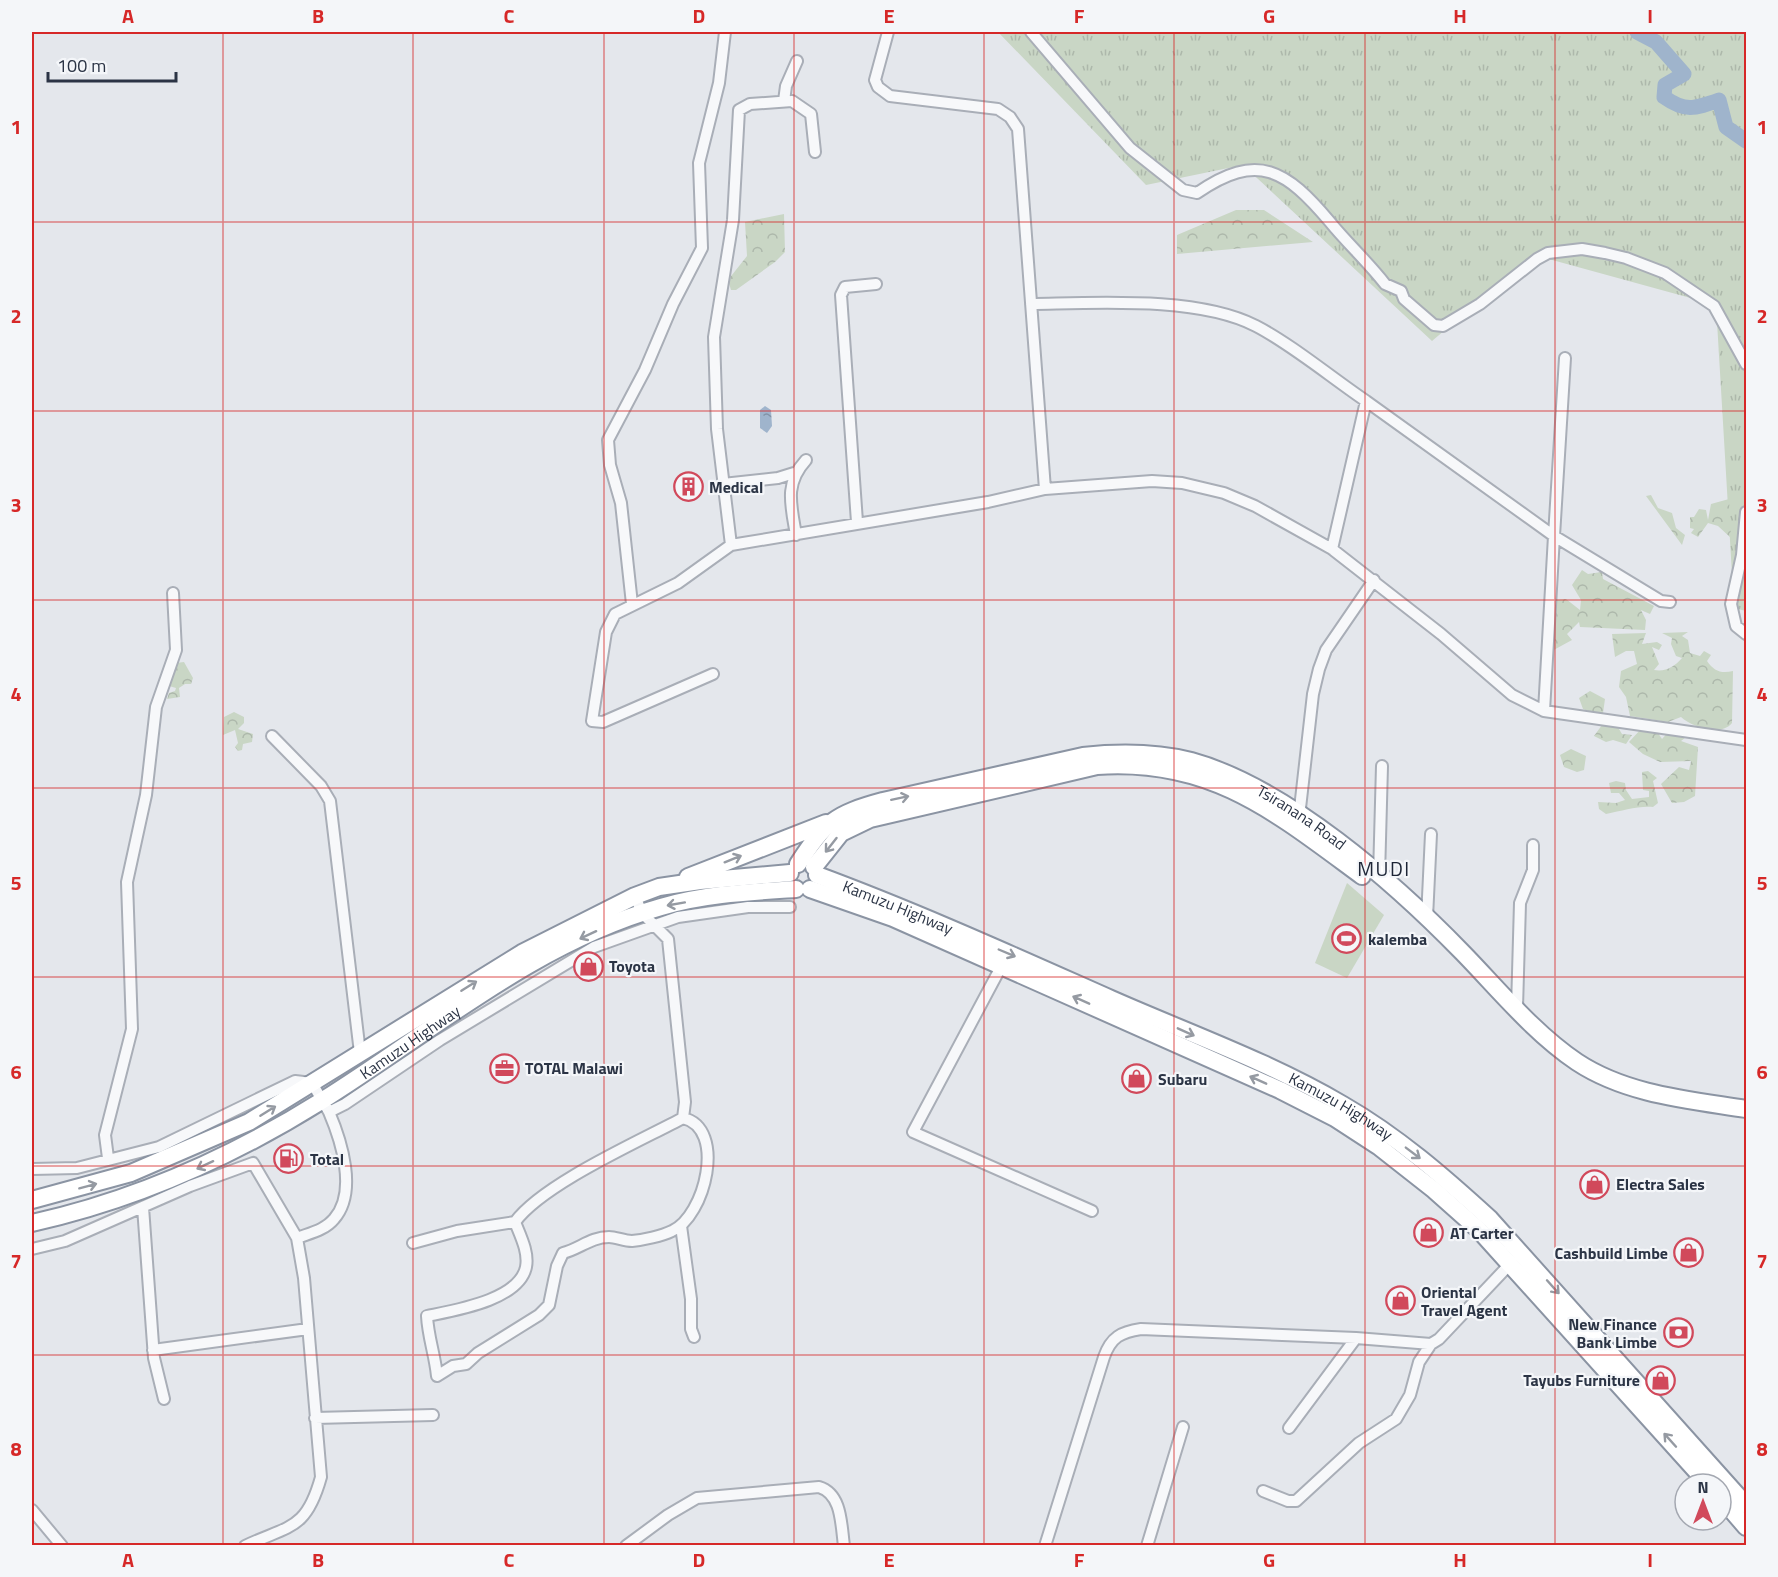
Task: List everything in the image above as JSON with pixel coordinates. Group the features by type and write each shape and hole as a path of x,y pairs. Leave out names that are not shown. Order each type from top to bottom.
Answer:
{"highway":[{"name":"Tsiranana Road","path":"804,876 829,822 855,809 1083,756 1116,752 1160,755 1192,762 1251,786 1379,876 1427,918 1548,1041 1571,1058 1622,1084 1671,1097 1746,1109"},
{"name":"Tsiranana Road","path":"804,876 841,833 870,819 1096,766 1128,764 1162,767 1196,775 1298,820 1425,928 1546,1052 1585,1078 1644,1101 1746,1120"},
{"path":"659,887 829,822"},
{"name":"Kamuzu Highway","path":"32,1200 94,1185 171,1158 249,1122 522,953 635,896 659,887 804,876 1008,953 1286,1076 1342,1104 1386,1133 1445,1177 1514,1243 1746,1505"},
{"name":"Kamuzu Highway","path":"32,1223 100,1206 149,1189 224,1156 326,1106 528,964 601,929 642,913 804,876 893,918 1002,964 1280,1090 1335,1118 1378,1146 1434,1190 1479,1230 1697,1472"},
{"path":"1733,1512 1746,1527"}],"street":[{"path":"632,604 621,503 610,465 608,440 645,370 673,303 702,248 698,174 719,83 725,32"},
{"path":"888,32 875,80 883,92 890,96 998,109 1015,123 1018,129 1045,489"},
{"path":"1030,32 1130,148 1183,190 1197,193 1219,178 1246,170 1257,169 1282,177 1315,204 1385,284 1401,291 1404,299 1434,325 1446,324 1480,304 1537,258 1548,253 1582,249 1626,258 1665,273 1691,288 1721,315 1731,342 1746,364"},
{"path":"784,100 786,86 797,61"},
{"path":"731,545 717,429 714,337 734,220 736,116 743,106 784,100 792,101 811,114 814,152"},
{"path":"857,522 841,295 845,287 876,284"},
{"path":"1031,304 1132,303 1174,306 1230,315 1257,326 1554,536 1661,601 1670,602"},
{"path":"1544,711 1565,358"},
{"path":"1332,549 1366,401"},
{"path":"723,484 778,478 794,473 806,460"},
{"path":"794,473 790,494 796,535"},
{"path":"713,674 603,722 592,721 608,625 615,614 678,583 731,545 796,535 857,522 988,502 1045,489 1152,481 1205,487 1255,506 1332,549 1374,580 1512,695 1544,711 1746,740"},
{"path":"1746,512 1742,555 1731,604 1736,626 1746,634"},
{"path":"1298,820 1313,694 1319,669 1326,651 1374,580"},
{"path":"108,1158 105,1135 132,1029 127,882 146,795 156,706 176,650 173,593"},
{"path":"272,736 321,786 330,801 360,1053"},
{"path":"1379,876 1382,766"},
{"path":"1427,918 1431,834"},
{"path":"1517,1008 1520,903 1533,870 1533,845"},
{"path":"635,896 642,913 668,939 685,1102 682,1118"},
{"path":"326,1106 345,1104 440,1040 594,947 636,930 654,927 678,917 748,907 790,907"},
{"path":"1002,964 913,1132 1092,1211"},
{"path":"32,1169 77,1168 108,1158 159,1147 295,1081 312,1083 326,1106 343,1152 345,1191 341,1209 326,1227 297,1238"},
{"path":"413,1243 457,1231 515,1222 536,1200 682,1118 690,1120 702,1129 706,1139 706,1172 699,1202 681,1226 671,1232 632,1241 612,1236 593,1240 563,1253 557,1266 549,1305 539,1315 478,1353 466,1364 453,1366 436,1376 433,1350 427,1335 427,1316 488,1300 505,1293 520,1281 526,1265 523,1242 515,1222"},
{"path":"32,1249 65,1241 253,1163 297,1238 304,1278 321,1477 314,1501 296,1525 245,1545"},
{"path":"143,1207 153,1350 164,1398"},
{"path":"681,1226 691,1299 691,1329 694,1337"},
{"path":"1263,1491 1288,1501 1296,1501 1359,1443 1396,1419 1410,1395 1419,1362 1431,1344 1439,1339 1510,1264"},
{"path":"153,1350 308,1329"},
{"path":"1045,1545 1104,1357 1114,1338 1125,1332 1141,1329 1356,1338 1431,1344"},
{"path":"1289,1428 1356,1338"},
{"path":"315,1418 433,1414"},
{"path":"1147,1545 1183,1427"},
{"path":"626,1545 673,1511 697,1498 819,1486 828,1490 837,1504 844,1545"},
{"path":"32,1510 62,1545"}],"green space":[{"path":"998,32 1746,32 1746,611 1734,608 1716,305 1534,255 1432,341 1243,165 1146,185"},
{"path":"1236,210 1264,210 1313,242 1177,254 1177,235"},
{"path":"784,214 785,252 736,290 731,290 728,280 747,256 745,222"},
{"path":"1651,495 1658,508 1672,513 1676,528 1685,535 1682,545 1646,496"},
{"path":"1729,499 1731,538 1718,526 1708,523 1698,537 1691,533 1694,529 1690,528 1690,517 1694,517 1699,509 1706,510 1708,520 1711,504"},
{"path":"1582,570 1588,574 1602,572 1603,579 1654,606 1650,614 1641,610 1646,620 1645,630 1580,627 1579,622 1567,634 1572,640 1550,652 1542,644 1554,600 1566,599 1580,610 1581,600 1572,585"},
{"path":"1688,632 1682,636 1688,640 1690,653 1700,656 1704,651 1711,655 1707,661 1712,667 1721,672 1733,671 1732,723 1727,727 1706,729 1681,717 1668,722 1630,716 1626,697 1619,687 1621,671 1637,664 1634,651 1626,651 1615,657 1612,634 1646,633 1642,644 1657,642 1662,645 1659,650 1652,647 1659,664 1654,670 1662,670 1670,668 1682,658 1676,656 1671,644 1672,638 1662,633"},
{"path":"184,662 193,678 191,684 185,684 179,688 180,697 167,699 169,693 175,691 176,688 169,686 176,663"},
{"path":"1590,691 1605,699 1603,713 1596,714 1583,709 1579,698"},
{"path":"234,712 244,717 244,723 238,729 253,734 252,742 243,744 242,750 238,751 235,747 238,743 235,730 223,735 224,717"},
{"path":"1613,719 1622,734 1632,735 1626,744 1613,740 1606,742 1594,736 1602,725"},
{"path":"1673,727 1690,734 1681,741 1698,747 1695,796 1684,802 1672,803 1661,784 1679,767 1689,770 1691,761 1660,762 1643,754 1629,742 1641,729 1656,730 1662,739"},
{"path":"1571,749 1586,756 1584,770 1577,772 1564,767 1560,755"},
{"path":"1648,771 1657,778 1653,781 1658,803 1653,807 1606,814 1599,809 1598,802 1616,803 1625,800 1619,793 1611,793 1609,783 1616,781 1625,783 1626,790 1632,799 1649,797 1649,791 1643,790 1642,772"},
{"name":"kalemba","path":"1347,883 1384,915 1347,978 1315,963"}],"water":[{"path":"765,406 771,410 772,426 767,433 760,428 760,410"}],"waterway":[{"name":"MUDI","path":"1637,32 1656,42 1684,74 1665,85 1664,97 1678,105 1690,108 1719,100 1726,127 1746,141"}],"place":[{"name":"Medical","path":"688,487"},
{"name":"kalemba","path":"1347,939"},
{"name":"Toyota","path":"588,966"},
{"name":"TOTAL Malawi","path":"504,1068"},
{"name":"Subaru","path":"1137,1079"},
{"name":"Total","path":"289,1159"},
{"name":"Electra Sales","path":"1595,1184"},
{"name":"AT Carter","path":"1429,1233"},
{"name":"Cashbuild Limbe","path":"1689,1253"},
{"name":"Oriental Travel Agent","path":"1400,1301"},
{"name":"New Finance Bank Limbe","path":"1678,1333"},
{"name":"Tayubs Furniture","path":"1661,1380"}],"district":[{"name":"MUDI","path":"1384,869"}]}
